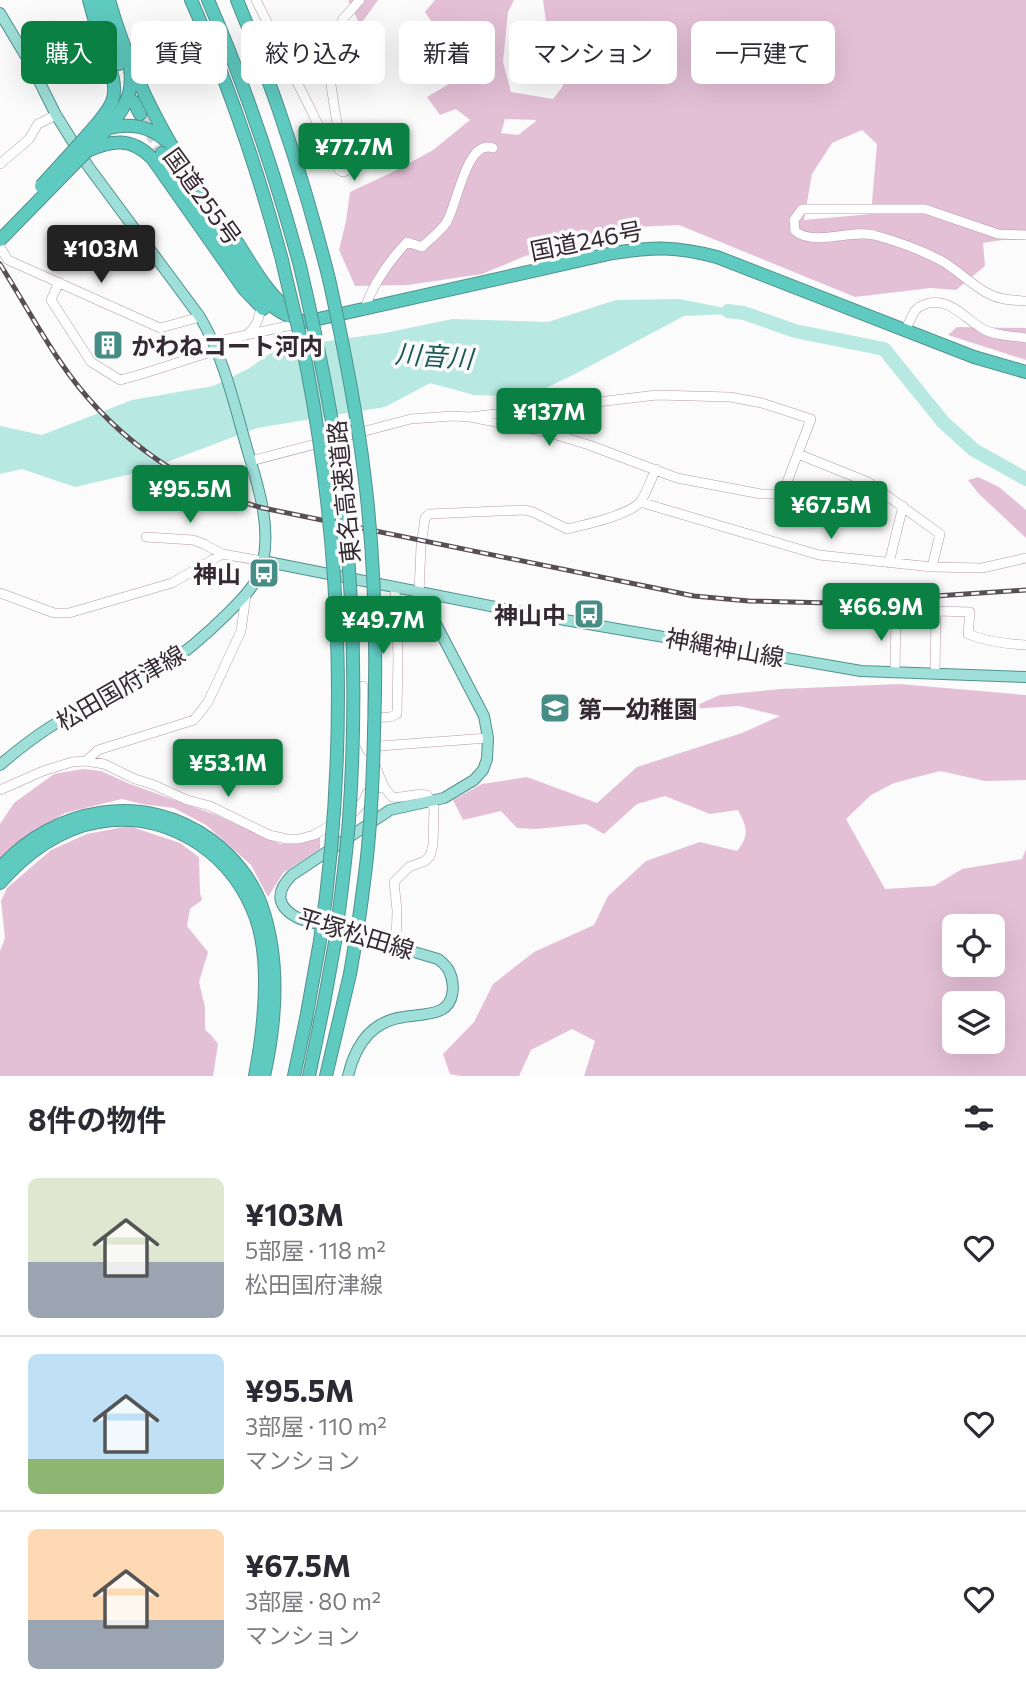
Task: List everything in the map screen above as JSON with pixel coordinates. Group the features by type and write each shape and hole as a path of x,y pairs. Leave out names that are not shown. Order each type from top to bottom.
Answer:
{"highway":[{"path":"0,240 84,146 114,96 112,72 89,0"},
{"path":"0,230 84,146 108,128 121,113 130,95 132,77 99,0"},
{"path":"109,0 124,59 149,104 183,188 261,301 284,315 305,322"},
{"path":"191,0 247,143 282,260 307,369 330,540 335,615 336,773 320,941 294,1076"},
{"path":"208,0 252,109 300,266 324,374 340,474 348,551 353,736 350,799 344,878 335,942 309,1076"},
{"name":"東名高速道路","path":"237,0 264,66 288,136 329,279 354,402 372,551 376,691 371,818 366,873 350,974 326,1076"},
{"name":"国道255号","path":"108,128 131,125 154,131 164,139 169,153"},
{"name":"国道255号","path":"84,146 117,142 144,150 244,289 261,301"},
{"path":"169,153 261,279 289,311 305,322"},
{"name":"国道246号","path":"305,322 613,253 671,247 717,257 974,357 1026,372"},
{"path":"0,869 18,852 54,828 95,814 116,811 138,811 171,819 202,833 219,846 245,874 262,905 271,939 274,1000 264,1076"},
{"path":"0,883 40,847 77,828 96,822 116,820 158,824 196,842 212,853 237,879 253,909 261,941 265,1000 255,1076"},
{"path":"287,1076 313,984"},
{"path":"333,1076 342,1011"}],"main road":[{"name":"松田国府津線","path":"0,13 56,115 94,175 200,317 217,350 250,458 263,508 265,531 263,561 255,582 246,595 208,633 159,670 69,716 0,765"},
{"path":"263,561 423,594"},
{"name":"神縄神山線","path":"423,594 861,671 1026,677"},
{"name":"平塚松田線","path":"350,1075 352,1061 359,1046 366,1036 381,1024 399,1017 441,1010 447,1005 452,996 452,976 438,959 288,914 280,895 283,884 292,874 390,810 444,798 474,780 483,770 487,759 488,738 484,716 423,594"}],"street":[{"path":"256,0 339,170 343,172 346,167 338,132 328,49 343,19 360,0"},
{"path":"0,164 29,139 38,124 56,115"},
{"path":"364,310 371,290 399,250 407,242 422,247 446,224 474,154 483,147 493,148"},
{"path":"1026,235 998,234 925,209 803,209 794,220 795,231 802,236 871,234 922,251 943,261 989,294 1026,301"},
{"path":"0,247 8,260 160,328 200,317"},
{"path":"59,282 51,300 91,362 120,380 217,350 247,335 305,322"},
{"path":"247,335 258,321 261,301"},
{"path":"905,331 915,312 929,303 937,303 954,308 984,330 1026,338"},
{"path":"250,458 411,419 470,417 589,444 677,478 761,494 776,494 783,489 811,419 762,403 730,397 657,395 470,417"},
{"path":"798,454 868,482 940,534 932,567"},
{"path":"423,594 421,546 425,518 429,514 524,510 567,530 629,510 640,502 656,469"},
{"path":"640,502 819,555 932,567 982,568 1026,558"},
{"path":"889,562 903,506"},
{"path":"146,537 193,540 222,554 263,561"},
{"path":"0,593 54,612 69,613 172,583 222,554"},
{"path":"363,718 390,717 397,714 395,588"},
{"path":"86,761 98,750 194,720 208,702 241,631 246,595"},
{"path":"935,673 936,611"},
{"path":"838,618 936,611 970,612 968,634 984,640 1026,645"},
{"path":"895,671 897,615"},
{"path":"363,686 363,741 384,787 393,797 420,793 427,795 434,808 430,856 425,861 409,867 394,882 397,910 396,946"},
{"path":"366,747 488,738"},
{"path":"0,790 43,771 72,762 86,761 104,764 187,800 210,806 268,835 299,839 314,835 355,811 368,793 384,787"}],"shaded area":[{"path":"348,0 378,0 363,21 358,21"},
{"path":"435,0 514,0 508,12 503,62 511,92 553,99 562,84 677,84 677,21 546,21 543,0 1026,0 1026,240 983,243 985,266 956,290 931,288 855,297 679,225 636,227 571,240 482,274 408,285 355,286 339,250 350,192 433,150 470,120 456,109 440,115 427,97 449,84 495,84 495,21 431,21 425,12","holes":["505,119 535,120 518,135 501,133","862,130 877,144 871,214 804,220 812,174 832,143"]},
{"path":"957,327 1026,328 1026,360 948,335"},
{"path":"978,477 999,487 1026,510 1026,538 978,493 968,480"},
{"path":"899,684 1026,695 1026,780 985,781 940,771 894,783 871,795 846,819 885,889 934,886 962,869 1022,859 1026,849 1026,1076 584,1076 595,1041 572,1029 531,1050 519,1076 450,1074 443,1054 474,1022 493,984 534,952 594,925 608,896 646,861 700,842 737,851 746,831 738,810 710,814 665,796 637,804 604,834 586,824 517,828 501,811 463,820 453,800 482,784 527,777 597,803 637,767 742,733 780,716 739,706 688,709 720,695 781,689"},
{"path":"83,769 101,771 216,815 281,844 320,837 320,849 283,873 268,897 251,865 206,825 174,808 122,799 65,813 37,830 0,859 0,824 14,803 54,774"},
{"path":"129,826 180,843 199,857 202,900 190,909 187,926 208,952 199,982 205,1007 205,1030 218,1044 213,1076 0,1076 0,951 5,938 1,901 7,888 51,850 87,834"}],"water":[{"path":"679,299 750,313 684,316 527,397 474,395 430,383 385,407 257,428 140,472 75,487 22,469 0,474 0,426 42,435 132,400 213,386 248,369 278,348 385,333 452,319 548,322 616,300"}],"waterway":[{"name":"川音川","path":"728,311 744,313 795,331 884,349 943,422 974,450 1026,479"}],"tunnel":[{"path":"140,114 162,153"}],"railway":[{"path":"0,264 59,360 78,386 122,433 148,453 202,486 263,508 694,596 749,601 830,603 1026,590"}],"place":[{"name":"かわねコート河内","path":"108,345"},
{"name":"神山","path":"264,573"},
{"name":"神山中","path":"589,614"},
{"name":"第一幼稚園","path":"555,708"}]}
